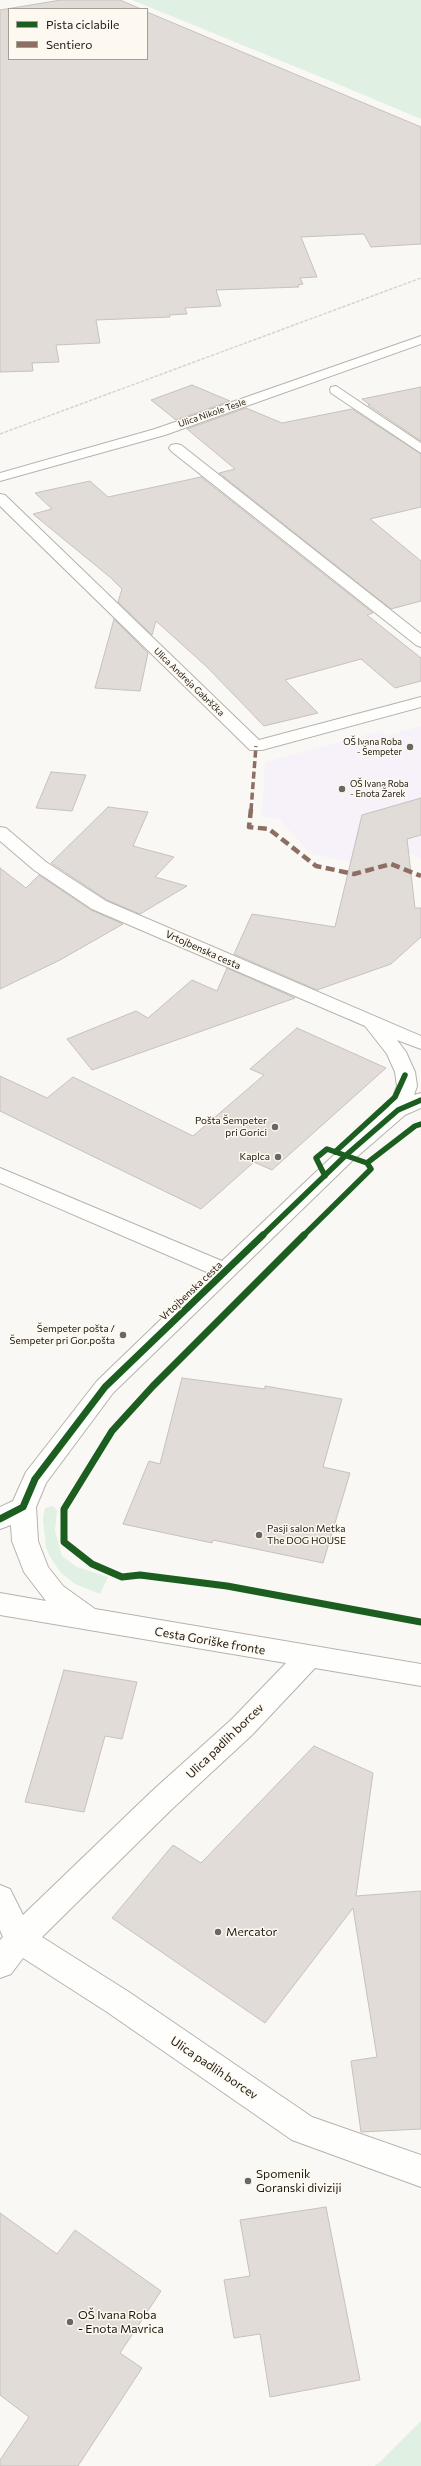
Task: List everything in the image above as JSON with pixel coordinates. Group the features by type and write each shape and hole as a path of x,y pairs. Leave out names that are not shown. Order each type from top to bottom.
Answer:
{"street":[{"name":"Ulica Nikole Tesle","path":"0,477 160,432 421,340"},
{"path":"336,390 421,449"},
{"path":"176,448 421,642"},
{"name":"Ulica Andreja Gabrščka","path":"0,498 256,746 421,702"},
{"name":"Vrtojbenska cesta","path":"0,832 40,866 99,905 421,1044"},
{"path":"374,1025 396,1052 405,1072 407,1086 398,1110"},
{"name":"Vrtojbenska cesta","path":"23,1507 35,1479 104,1387 226,1272 345,1156 398,1110 421,1100"},
{"name":"Vrtojbenska cesta","path":"0,1175 179,1250 226,1272"},
{"path":"0,1519 23,1507 25,1541 36,1572 54,1593 86,1617"},
{"name":"Cesta Goriške fronte","path":"0,1604 86,1617 108,1623 421,1675"},
{"name":"Ulica padlih borcev","path":"0,1964 19,1939 162,1800 242,1727 309,1657"},
{"path":"0,1898 19,1939"},
{"name":"Ulica padlih borcev","path":"19,1939 118,2002 303,2129 421,2171"}],"shaded area":[{"name":"OŠ Ivana Roba - Enota Žarek","path":"421,726 421,859 410,853 364,865 311,854 279,819 262,817 265,762 380,731 386,736"}],"green space":[{"path":"132,0 421,0 421,119 328,80"},
{"path":"52,1506 57,1510 55,1531 62,1556 77,1567 108,1577 100,1594 75,1584 61,1573 52,1560 46,1548 43,1519 45,1508"},
{"path":"421,2421 421,2466 374,2466 379,2463"}],"building":[{"path":"61,0 120,0 139,8 12,8"},
{"path":"8,9 8,60 148,60 148,12 421,127 421,244 371,247 364,234 301,237 317,277 300,278 303,284 298,285 299,287 216,290 221,306 185,308 187,314 169,315 170,317 96,320 100,343 56,345 59,362 32,363 33,371 0,372 0,10"},
{"path":"192,385 230,401 176,420 151,400"},
{"path":"421,387 421,441 368,405 370,405 362,399"},
{"path":"246,408 282,423 352,409 421,454 421,507 370,519 421,561 421,601 391,609 219,473 235,469 187,429"},
{"path":"201,477 373,613 367,615 421,658 421,681 395,688 361,659 285,680 318,713 264,726 207,667 156,621 152,635 118,602 122,589 111,578 33,514 52,509 35,493 90,481 108,497"},
{"path":"114,619 148,653 140,691 95,688"},
{"path":"51,772 86,775 72,811 36,808"},
{"path":"421,798 421,835 407,839 415,908 421,908 421,937 391,964 317,990 234,954 252,914 335,927 362,815"},
{"path":"108,807 148,812 133,846 174,857 155,877 187,886 140,914 107,900 51,863"},
{"path":"0,868 26,888 39,875 91,910 123,924 60,960 0,989"},
{"path":"227,968 295,998 92,1070 67,1039 136,1011 148,1018 192,980 217,991"},
{"path":"297,1028 386,1068 272,1170 254,1162 201,1209 0,1111 0,1076 47,1098 73,1077 193,1136 264,1075 250,1069"},
{"path":"182,1378 265,1389 265,1386 342,1399 323,1467 350,1473 323,1563 213,1540 212,1543 123,1524 149,1461 160,1464"},
{"path":"64,1670 137,1682 122,1739 105,1736 84,1812 25,1802"},
{"path":"314,1746 373,1773 356,1896 421,1891 421,2129 361,2132 351,2061 377,2057 353,1908 265,2023 112,1918 173,1845 201,1863"},
{"path":"326,2207 360,2380 270,2397 260,2334 234,2338 224,2280 250,2276 240,2220"},
{"name":"OŠ Ivana Roba - Enota Mavrica","path":"0,2213 57,2254 75,2230 161,2291 120,2353 142,2368 78,2466 0,2466 0,2460 29,2417 0,2395"}],"railway":[{"path":"0,434 421,278"}],"marked path":[{"path":"256,746 249,827 269,829 316,866 354,874 391,864 421,876"}],"cycle path":[{"path":"335,1152 395,1097 405,1075"},
{"path":"0,1519 23,1507 35,1479 105,1387 345,1156 398,1110 421,1100"},
{"path":"325,1176 316,1158 327,1149 367,1163 415,1126 421,1124"},
{"path":"367,1163 371,1169 153,1386 112,1431 64,1509 64,1542 92,1564 122,1577 140,1575 227,1586 421,1622"}],"place":[{"name":"OŠ Ivana Roba - Šempeter","path":"410,747"},
{"name":"OŠ Ivana Roba - Enota Žarek","path":"342,789"},
{"name":"Pošta Šempeter pri Gorici","path":"275,1127"},
{"name":"Kaplca","path":"278,1157"},
{"name":"Šempeter pošta / Šempeter pri Gor.pošta","path":"123,1335"},
{"name":"Pasji salon Metka The DOG HOUSE","path":"259,1535"},
{"name":"Mercator","path":"218,1932"},
{"name":"Spomenik Goranski diviziji","path":"248,2181"},
{"name":"OŠ Ivana Roba - Enota Mavrica","path":"70,2322"}]}
